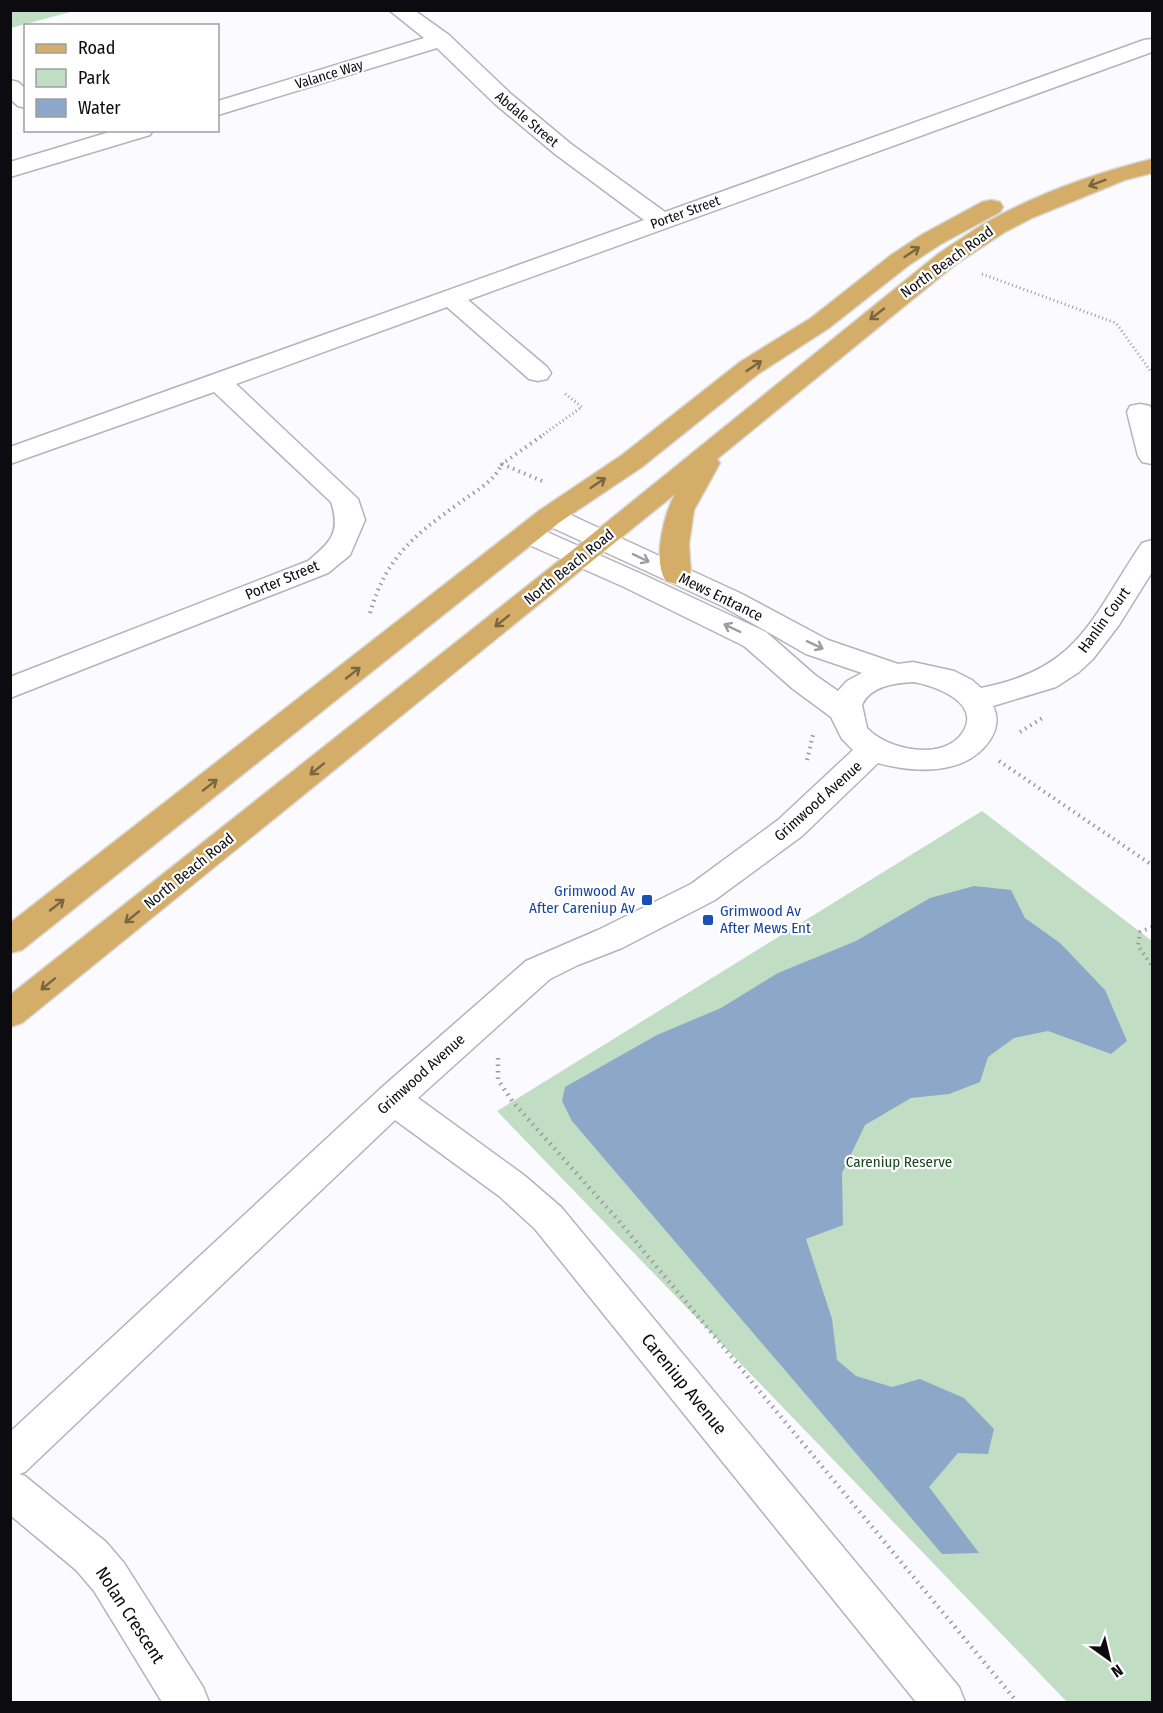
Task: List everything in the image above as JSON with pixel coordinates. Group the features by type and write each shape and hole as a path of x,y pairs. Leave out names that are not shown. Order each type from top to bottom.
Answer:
{"main road":[{"name":"North Beach Road","path":"10,941 539,525 632,461 749,368 820,323 872,281 932,239 976,214 1024,192 1086,166 1152,146"},
{"name":"North Beach Road","path":"10,1014 591,549 846,339 970,243 996,226 1052,201 1117,175 1152,166"},
{"path":"676,575 675,544 680,510 716,446"}],"street":[{"name":"Abdale Street","path":"399,10 441,40 503,99 563,149 661,221"},
{"name":"Valance Way","path":"219,108 441,40"},
{"name":"Porter Street","path":"10,456 1152,45"},
{"path":"10,87 24,99"},
{"path":"60,132 80,150"},
{"path":"10,170 136,132"},
{"path":"450,297 538,373"},
{"name":"Porter Street","path":"10,688 318,567 340,549 351,520 344,500 218,381"},
{"path":"1140,412 1152,456"},
{"name":"Mews Entrance","path":"539,525 591,549 676,575 732,600 817,647 894,672"},
{"name":"Mews Entrance","path":"591,549 634,581 755,639 804,682 846,712"},
{"name":"Hanlin Court","path":"975,699 1020,690 1054,675 1075,660 1091,642 1152,549"},
{"path":"894,672 932,674 964,689 975,699 981,714 981,728 973,741 959,752 939,758 917,760 895,757 874,749 859,739 849,726 846,712 849,698 859,686 894,672"},
{"name":"Grimwood Avenue","path":"10,1459 393,1099 538,970 610,939 703,892 790,828 874,749"},
{"name":"Careniup Avenue","path":"393,1099 512,1186 548,1218 943,1702"},
{"name":"Nolan Crescent","path":"10,1489 90,1556 109,1577 187,1702"}],"path":[{"path":"975,271 1116,323 1152,373"},
{"path":"369,617 379,584 399,553 421,532 496,477 502,464 582,407 538,373"},
{"path":"502,464 550,484"},
{"path":"814,728 812,747 805,764 829,792"},
{"path":"994,758 1152,865"},
{"path":"1152,927 1140,932 1138,946 1152,966"},
{"path":"498,1054 498,1080 513,1102 618,1220 1017,1702"}],"green space":[{"path":"11,10 74,10 74,11 11,28"},
{"name":"Careniup Reserve","path":"982,811 1152,941 1152,1702 1067,1702 497,1111"}],"water":[{"path":"974,886 1011,890 1025,918 1060,943 1105,990 1127,1041 1111,1054 1048,1031 1014,1038 988,1057 980,1082 949,1094 911,1098 865,1125 842,1173 843,1225 806,1239 832,1319 837,1360 856,1376 892,1387 920,1379 964,1398 994,1429 988,1454 958,1453 929,1487 979,1553 942,1554 572,1121 562,1101 565,1087 657,1035 721,1008 778,973 856,941 930,898"}],"place":[{"name":"Grimwood Av After Careniup Av","path":"647,900"},
{"name":"Grimwood Av After Mews Ent","path":"708,920"}]}
